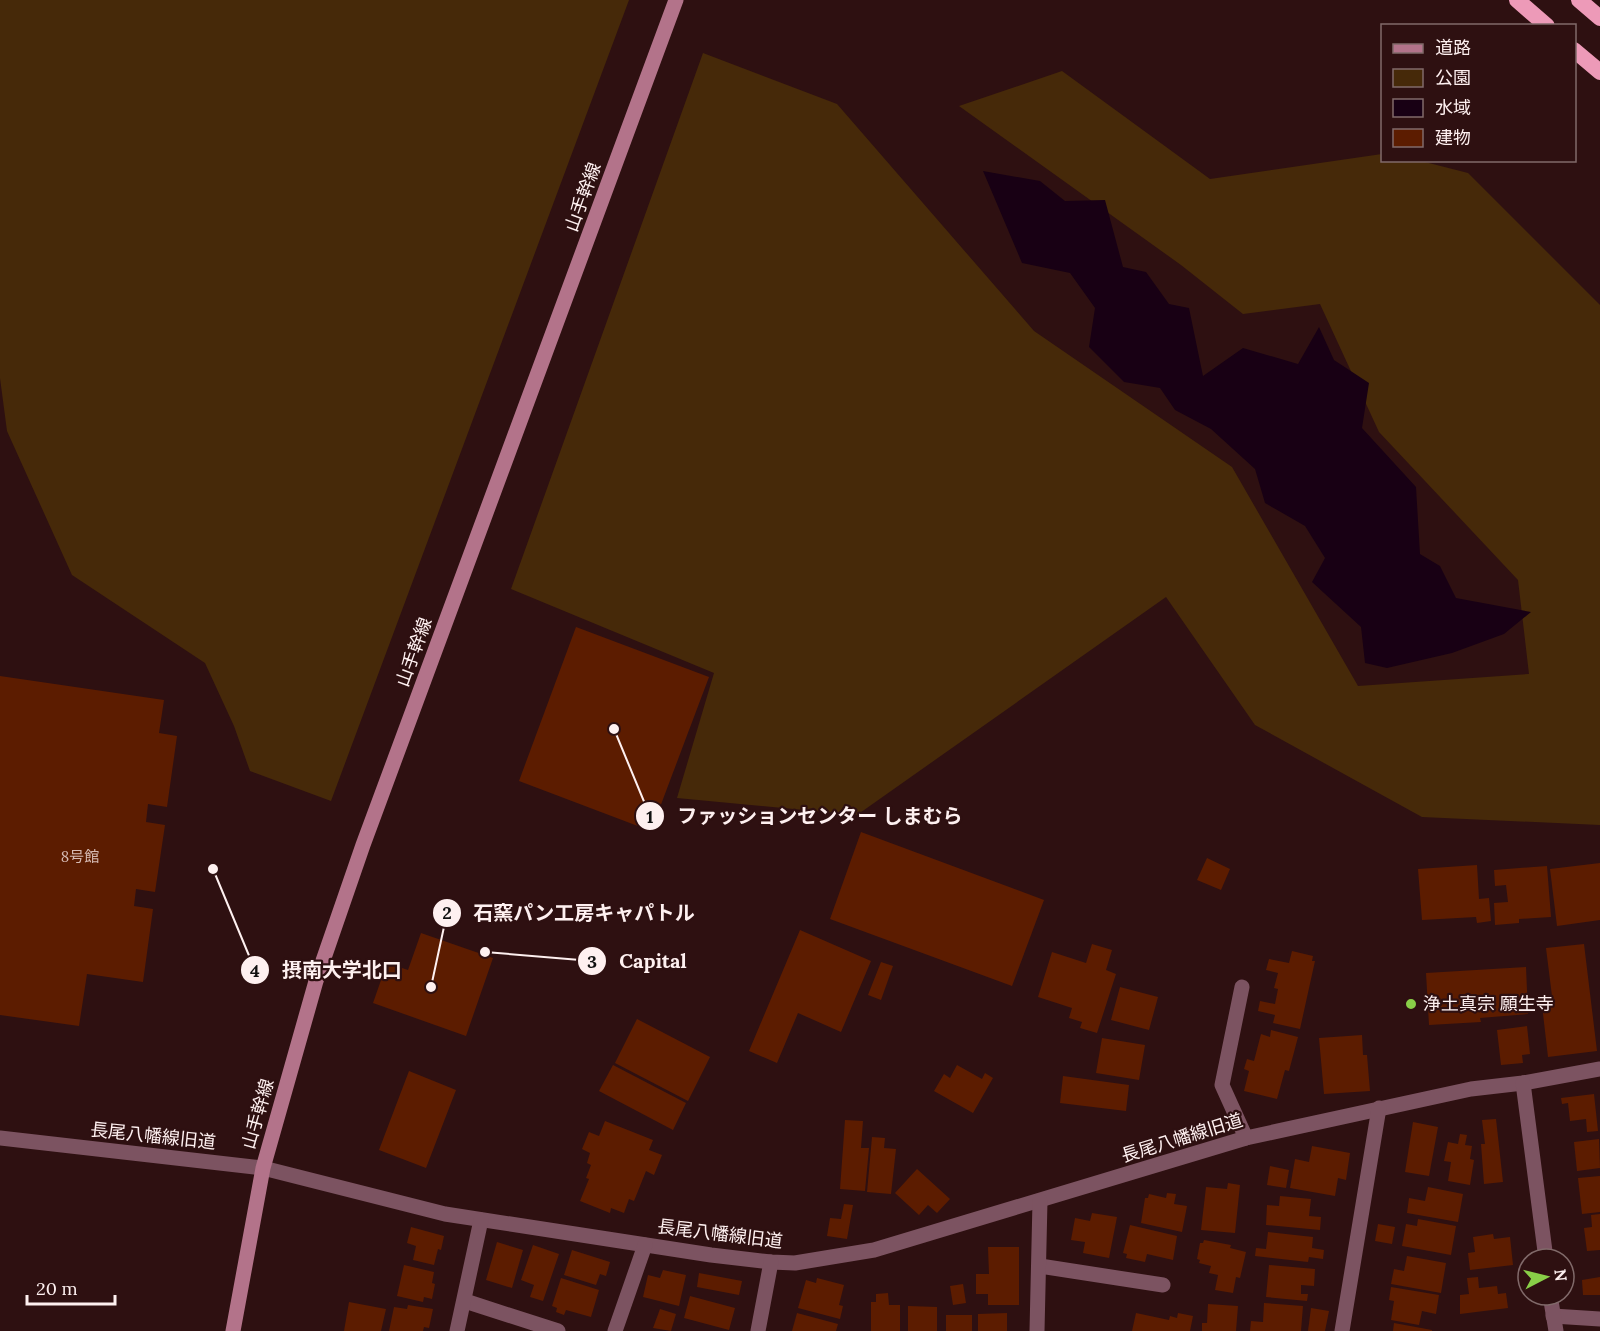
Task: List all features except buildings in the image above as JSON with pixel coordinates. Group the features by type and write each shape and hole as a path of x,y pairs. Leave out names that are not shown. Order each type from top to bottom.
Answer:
{"highway":[{"path":"1517,0 1545,24"},
{"path":"1579,0 1600,18"},
{"path":"1576,51 1600,72"}],"main road":[{"name":"山手幹線","path":"233,1331 263,1168 316,981 363,845 676,0"}],"street":[{"path":"1242,987 1222,1085 1246,1138"},
{"name":"長尾八幡線旧道","path":"0,1138 263,1168 446,1214 645,1245 771,1262 795,1263 874,1250 1040,1202 1246,1138 1471,1089 1523,1083 1600,1069"},
{"path":"1523,1083 1544,1247"},
{"path":"1342,1331 1379,1108"},
{"path":"1037,1331 1040,1202"},
{"path":"456,1331 465,1301 481,1220"},
{"path":"615,1331 645,1245"},
{"path":"758,1331 771,1262"},
{"path":"1040,1266 1163,1285"},
{"path":"465,1301 558,1331"},
{"path":"1552,1307 1556,1331"},
{"path":"1553,1316 1600,1319"}],"green space":[{"path":"0,0 629,0 331,801 250,771 234,726 205,663 72,575 7,431 0,378"},
{"path":"703,53 837,104 1034,331 1232,467 1358,686 1529,674 1518,580 1379,432 1320,304 1243,314 1181,265 959,106 1062,71 1210,179 1381,154 1381,162 1425,162 1468,173 1600,305 1600,825 1422,817 1255,725 1166,597 857,815 677,798 714,673 511,589"}],"water":[{"path":"983,171 1040,181 1065,201 1105,200 1123,267 1146,272 1169,304 1189,308 1203,376 1243,348 1298,364 1319,327 1334,360 1369,383 1362,428 1416,487 1420,554 1440,566 1456,598 1531,612 1504,634 1452,653 1387,668 1365,663 1361,627 1312,582 1325,558 1305,526 1265,503 1255,469 1211,429 1175,410 1160,388 1124,382 1089,347 1095,308 1070,273 1022,263"}],"place":[{"name":"ファッションセンター しまむら","path":"614,729"},
{"name":"摂南大学北口","path":"213,869"},
{"name":"Capital","path":"485,952"},
{"name":"石窯パン工房キャパトル","path":"431,987"},
{"name":"浄土真宗 願生寺","path":"1411,1004"}]}
